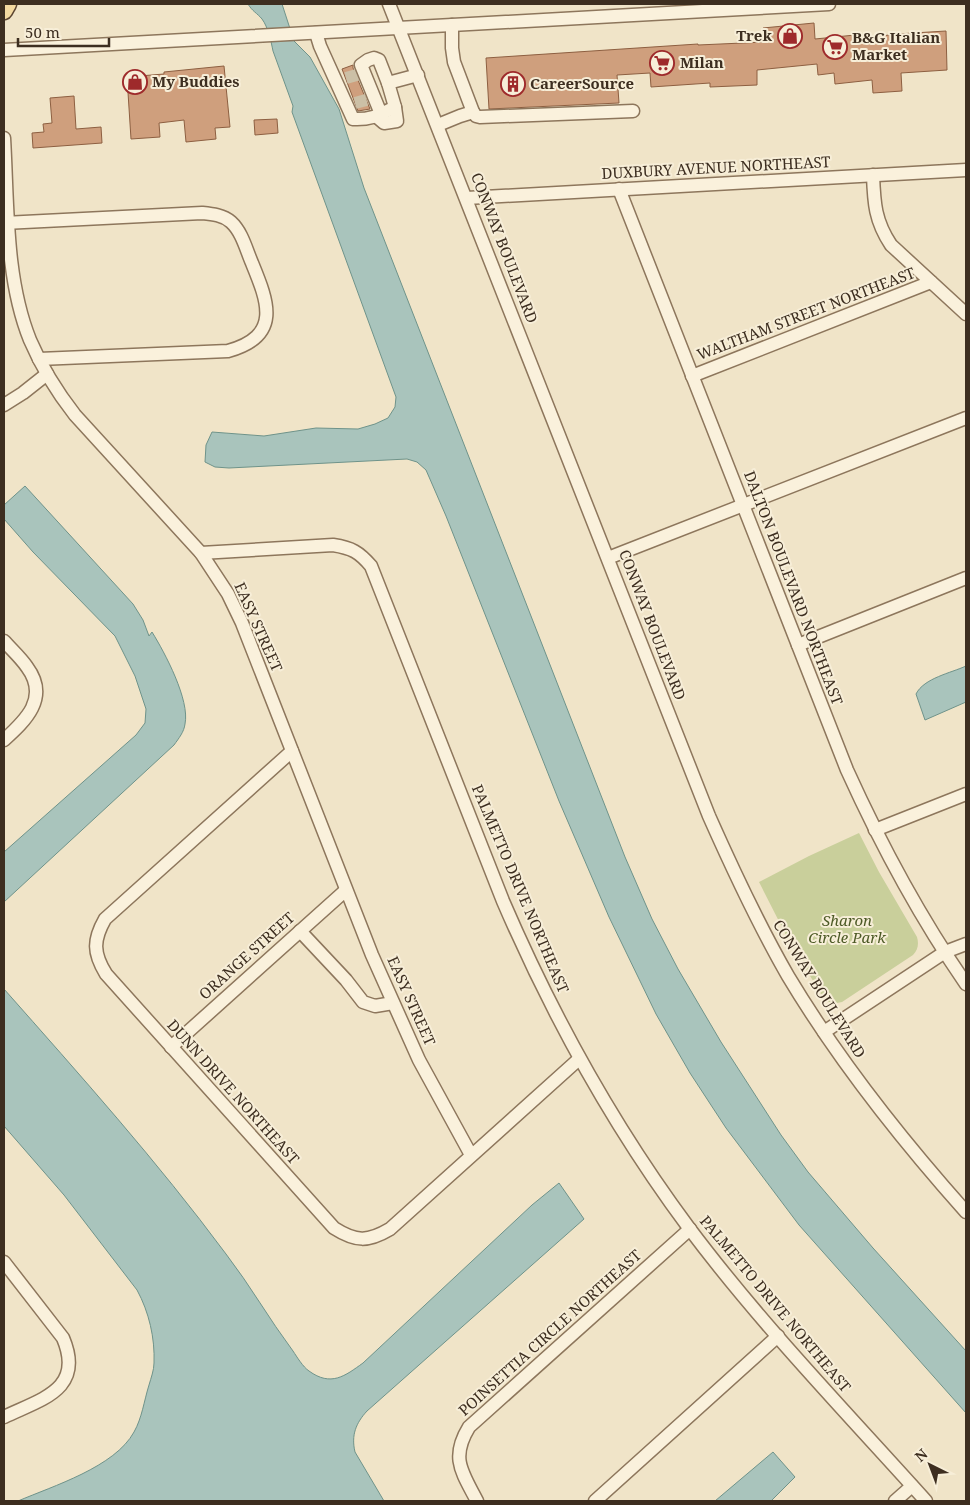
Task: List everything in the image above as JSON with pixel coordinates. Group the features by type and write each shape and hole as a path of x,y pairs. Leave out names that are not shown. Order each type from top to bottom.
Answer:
{"main road":[{"path":"4,11 8,4"}],"street":[{"name":"CONWAY BOULEVARD","path":"389,4 709,816 736,877 780,961 824,1032 896,1132 966,1212"},
{"path":"4,50 829,4"},
{"path":"452,25 454,62 473,112 480,118 633,111"},
{"path":"316,33 320,46 341,80 351,104 353,119 366,120 379,115"},
{"path":"374,58 379,60 386,78 395,107 397,121 384,123 372,98 362,65 374,58"},
{"path":"386,78 418,75"},
{"path":"438,125 473,112"},
{"name":"EASY STREET","path":"4,138 6,223 14,281 26,329 39,359 75,415 201,553 228,594 393,1003 420,1060 471,1156"},
{"name":"DUXBURY AVENUE NORTHEAST","path":"467,198 966,170"},
{"path":"872,175 875,211 882,232 891,245 966,314"},
{"name":"DALTON BOULEVARD NORTHEAST","path":"619,189 847,770 874,830 902,883 966,984"},
{"path":"6,223 202,212 217,214 230,221 240,233 264,293 267,308 265,323 261,330 245,346 228,351 39,359"},
{"name":"WALTHAM STREET NORTHEAST","path":"692,376 931,282"},
{"path":"4,405 24,393 47,374"},
{"path":"608,558 966,418"},
{"name":"PALMETTO DRIVE NORTHEAST","path":"201,553 333,546 348,548 362,555 371,566 507,909 546,996 579,1058 634,1149 690,1229 727,1277 926,1501"},
{"path":"798,645 966,578"},
{"path":"4,641 28,669 35,683 36,698 31,712 22,724 4,740"},
{"name":"DUNN DRIVE NORTHEAST","path":"292,751 105,919 98,932 95,947 98,962 106,974 334,1228 347,1236 362,1239 377,1236 390,1228 579,1058"},
{"path":"874,830 966,794"},
{"name":"ORANGE STREET","path":"171,1047 346,890"},
{"path":"300,931 346,980 363,1002 375,1006 393,1003"},
{"path":"824,1032 944,952 966,944"},
{"name":"POINSETTIA CIRCLE NORTHEAST","path":"477,1501 461,1470 458,1454 461,1440 469,1427 690,1229"},
{"path":"4,1262 63,1338 69,1352 70,1367 64,1381 54,1393 4,1417"},
{"path":"594,1501 778,1336"},
{"path":"895,1501 912,1486"}],"green space":[{"name":"Sharon Circle Park","path":"859,833 879,872 917,937 918,947 913,955 842,1002 832,1004 824,999 789,941 759,882"}],"water":[{"path":"248,4 282,4 294,41 310,57 339,109 364,188 625,857 652,919 678,969 721,1042 781,1135 808,1172 873,1248 966,1351 966,1413 799,1225 726,1128 690,1073 656,1014 609,917 559,801 426,470 417,462 407,459 229,468 215,467 205,462 206,445 212,432 264,436 316,428 358,429 388,418 395,407 396,397 292,112 293,106 273,51 268,30 262,19"},
{"path":"25,486 133,604 143,620 149,636 152,632 169,664 180,690 186,714 184,730 174,745 4,902 4,852 136,735 145,723 146,709 135,676 115,636 33,552 4,519 4,505"},
{"path":"966,666 966,702 925,720 916,694 920,688 931,680"},
{"path":"4,989 173,1185 235,1266 300,1362 317,1376 331,1379 338,1378 363,1363 532,1205 559,1183 584,1219 367,1411 357,1425 354,1435 355,1452 384,1501 18,1501 82,1474 113,1455 125,1444 137,1427 141,1415 153,1371 154,1354 148,1316 137,1290 64,1195 4,1126"},
{"path":"773,1452 795,1477 771,1501 715,1501"}],"building":[{"path":"814,23 815,39 865,34 865,38 946,31 947,70 901,73 902,91 873,93 872,80 835,84 834,73 818,75 817,64 757,70 757,85 710,87 710,83 651,87 650,73 617,75 619,103 489,109 486,58 698,44 765,42 763,28"},
{"path":"353,65 370,109 358,111 342,69"},
{"path":"224,66 230,127 215,128 216,139 186,142 184,120 159,123 160,137 131,139 127,77"},
{"path":"74,96 76,129 101,127 102,143 33,148 32,133 44,132 43,124 52,123 50,98"},
{"path":"277,119 278,133 255,135 254,120"}],"tunnel":[{"path":"346,78 360,74"},
{"path":"355,103 370,99"}],"place":[{"name":"Trek","path":"790,36"},
{"name":"B&G Italian Market","path":"835,47"},
{"name":"Milan","path":"662,63"},
{"name":"My Buddies","path":"135,82"},
{"name":"CareerSource","path":"513,84"}]}
